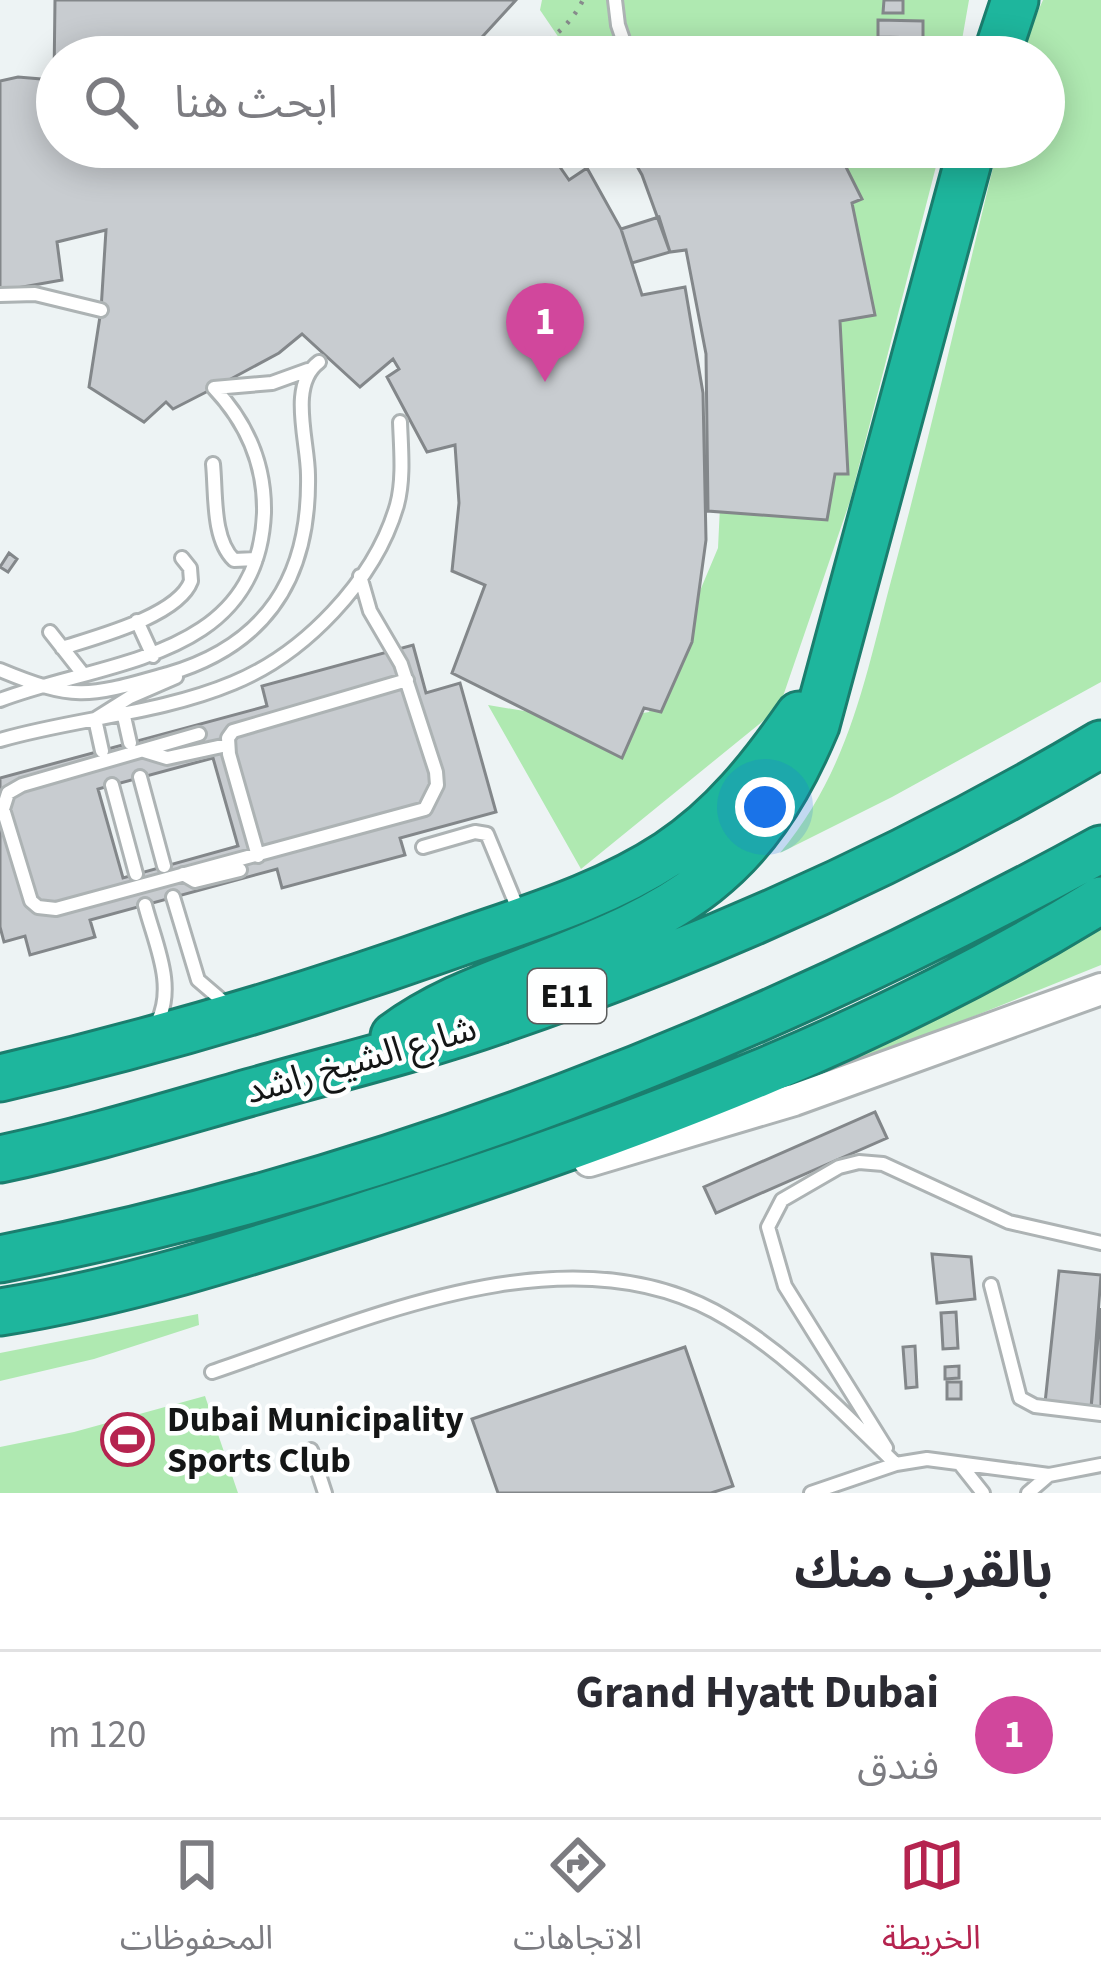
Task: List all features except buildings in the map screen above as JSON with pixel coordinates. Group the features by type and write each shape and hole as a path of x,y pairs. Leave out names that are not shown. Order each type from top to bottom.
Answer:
{"highway":[{"path":"1002,36 1016,0"},
{"path":"366,1060 443,1004 632,928 693,893 733,859 768,818 796,773 816,724 966,168"},
{"path":"0,1078 249,1014 603,891 669,854 720,813 757,773 829,674"},
{"name":"شارع الشيخ راشد","path":"13,1154 366,1060 536,1007 743,927 979,812 1101,744"},
{"name":"E11","path":"0,1258 305,1183 595,1085 737,1028 877,964 1101,849"},
{"path":"0,1312 219,1260 469,1181 751,1076 939,991 1101,900"}],"street":[{"path":"219,1260 271,1256 338,1239 794,1100 1101,989"}],"lane":[{"path":"615,0 622,36"},
{"path":"0,295 35,294 101,310"},
{"path":"0,670 40,686 79,695 182,670 219,655 248,634 273,608 303,544 307,508 302,412 313,366 272,383 214,388 248,434 264,497 256,559 239,591 208,626 152,656 40,686 0,700"},
{"path":"0,740 231,684 268,666 332,613 359,576 397,505 400,422"},
{"path":"213,464 226,553 234,560 256,559"},
{"path":"62,648 137,621 187,592 190,568 182,558"},
{"path":"200,734 136,747 8,793 3,808 28,893 38,907 56,909 425,809 437,785 436,772 407,680 370,611 359,576"},
{"path":"137,621 152,656"},
{"path":"50,632 83,674"},
{"path":"94,719 172,680 182,670"},
{"path":"258,856 227,745 232,731 407,680"},
{"path":"123,712 136,747"},
{"path":"94,719 103,751"},
{"path":"136,747 167,758 227,745"},
{"path":"140,777 164,866"},
{"path":"112,785 136,874"},
{"path":"423,847 475,832 487,834 522,920"},
{"path":"183,874 195,881 240,870"},
{"path":"173,898 198,980 213,997 249,1014"},
{"path":"143,1043 167,997 145,905"},
{"path":"896,1464 785,1286 768,1227 782,1200 838,1168 860,1162 883,1164 1009,1222 1101,1243"},
{"path":"212,1372 387,1313 466,1293 527,1279 590,1277 652,1288 712,1310 765,1343 896,1464"},
{"path":"991,1285 1020,1398 1035,1406 1101,1414"},
{"path":"311,1450 325,1493"},
{"path":"811,1493 896,1464 927,1459 1049,1475 1101,1465"},
{"path":"959,1463 983,1493"},
{"path":"1028,1493 1049,1475"}],"path":[{"path":"555,36 583,0"}],"green space":[{"path":"542,0 969,0 963,36 558,36 540,10"},
{"path":"1043,0 1101,0 1101,682 780,853 824,786 854,717 993,168 1065,168 1065,36 1027,36"},
{"path":"654,168 936,168 850,501 779,708 581,869 488,705 590,722 649,712 718,548 727,361 701,222"},
{"path":"1101,929 1101,965 843,1069 842,1063 956,1009"},
{"path":"198,1314 199,1325 94,1359 0,1381 0,1353"},
{"name":"Dubai Municipality Sports Club","path":"205,1396 238,1493 0,1493 0,1447"}],"place":[{"name":"Grand Hyatt Dubai","path":"545,382"},
{"name":"Dubai Municipality Sports Club","path":"128,1440"}]}
